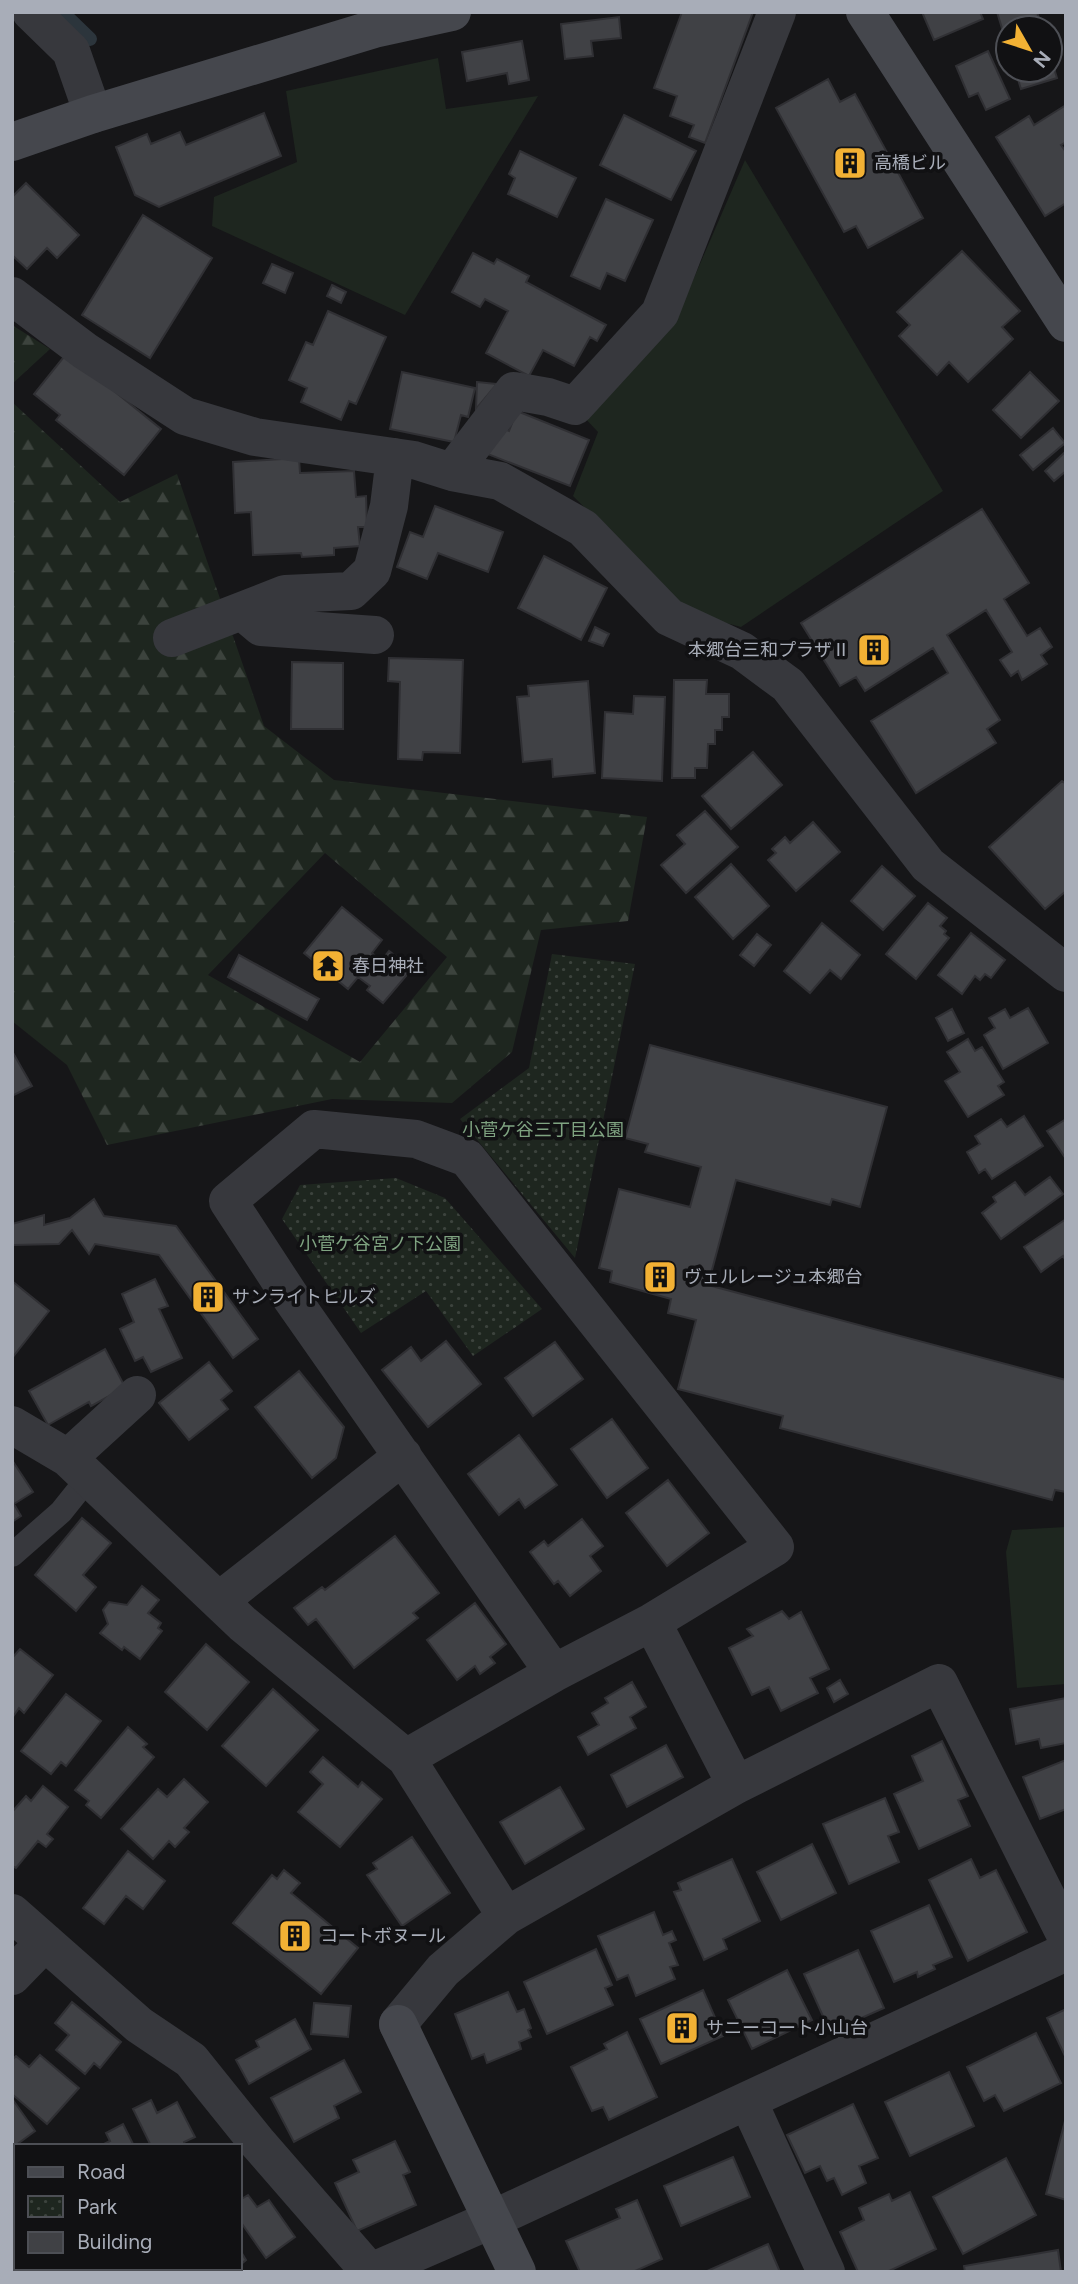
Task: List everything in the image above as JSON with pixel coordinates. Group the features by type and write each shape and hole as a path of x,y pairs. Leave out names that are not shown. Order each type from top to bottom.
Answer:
{"street":[{"path":"31,12 71,51 93,114"},
{"path":"12,142 93,114 374,29 452,12"},
{"path":"452,472 514,391 548,397 575,406 660,313 778,12"},
{"path":"865,12 1066,323"},
{"path":"12,296 85,351 185,416 255,437 414,460 452,472 500,481 583,528 669,617 741,651 788,685 928,865 1066,973"},
{"path":"172,638 285,594 351,591 372,571 389,506 395,457"},
{"path":"242,611 261,627 375,635"},
{"path":"406,1758 554,1673 652,1622 775,1547 467,1158 416,1139 314,1129 228,1201 292,1299 554,1673"},
{"path":"79,1468 137,1395"},
{"path":"12,1425 79,1468 243,1624 406,1758 506,1916"},
{"path":"219,1601 403,1456"},
{"path":"652,1622 736,1785"},
{"path":"517,2272 398,2024 443,1970 506,1916 736,1785 939,1682 1066,1936"},
{"path":"12,1913 139,2025 191,2060 257,2142 371,2272 493,2219 1066,1952"},
{"path":"12,1976 45,1942"},
{"path":"748,2101 825,2272"}],"lane":[{"path":"12,1555 61,1513 79,1468"}],"green space":[{"path":"438,58 446,109 538,96 405,315 212,226 214,197 297,162 286,91"},
{"path":"745,160 943,491 741,627 692,614 573,496 598,432 581,414 677,317"},
{"path":"12,325 50,349 12,384"},
{"path":"12,402 120,502 177,474 264,726 334,780 647,817 628,921 541,930 512,1052 452,1103 332,1099 107,1145 67,1065 12,1021","holes":["325,853 447,957 360,1062 208,975"]},
{"name":"小菅ケ谷三丁目公園","path":"552,954 635,964 575,1258 460,1119 529,1068"},
{"name":"小菅ケ谷宮ノ下公園","path":"396,1178 445,1198 542,1309 473,1356 426,1291 361,1333 282,1219 300,1185"},
{"path":"1066,1527 1066,1684 1017,1688 1006,1552 1012,1530"},
{"path":"12,2193 14,2270 60,2270 12,2272"}],"building":[{"path":"682,12 753,12 705,143 689,137 694,125 670,116 677,96 654,88"},
{"path":"922,12 980,12 983,19 934,40"},
{"path":"997,12 1038,14 998,14"},
{"path":"619,17 621,38 591,41 593,56 565,59 561,24"},
{"path":"522,41 529,80 509,84 507,73 467,81 462,52"},
{"path":"988,51 994,64 994,84 1003,84 1010,99 986,110 978,93 969,97 956,66"},
{"name":"高橋ビル","path":"828,79 840,102 855,94 923,218 868,248 856,226 844,232 776,108"},
{"path":"1019,84 1037,84 1021,89"},
{"path":"1066,105 1066,142 1061,145 1066,152 1066,203 1045,216 996,137 1029,116 1034,125"},
{"path":"264,113 281,156 159,207 135,195 116,147 147,134 151,144 180,132 186,145"},
{"path":"624,115 696,151 671,200 600,165"},
{"path":"520,151 576,178 557,217 508,194 515,178 509,174"},
{"path":"26,183 79,235 57,258 47,248 27,269 12,255 12,197"},
{"path":"606,199 653,220 625,281 607,273 600,289 571,276"},
{"path":"143,215 212,258 150,358 82,315"},
{"path":"962,251 1020,311 1002,327 1013,339 968,382 949,362 937,375 899,336 910,325 897,312"},
{"path":"473,253 494,264 497,259 529,276 526,282 606,325 597,341 590,337 574,366 543,350 529,376 486,353 508,311 485,299 480,307 452,292"},
{"path":"272,264 293,273 285,293 263,283"},
{"path":"332,285 346,292 341,303 327,296"},
{"path":"328,311 386,337 356,404 349,401 341,420 301,402 307,388 289,380 306,342 313,345"},
{"path":"67,353 161,429 124,475 56,420 60,415 34,394"},
{"path":"402,372 475,388 468,417 461,415 454,442 390,429"},
{"path":"1030,372 1059,401 1021,438 993,410"},
{"path":"477,382 497,384 476,409"},
{"path":"517,411 589,440 570,486 485,453 496,425 509,431"},
{"path":"1053,428 1065,443 1033,470 1020,455"},
{"path":"1065,452 1066,471 1054,481 1045,471"},
{"path":"299,458 300,473 354,471 356,497 366,496 367,527 358,527 360,546 334,548 334,555 253,555 251,512 235,513 233,462"},
{"path":"435,506 503,532 488,572 438,553 427,579 397,567 410,532 423,537"},
{"name":"本郷台三和プラザⅡ","path":"982,509 1029,583 1004,599 1027,636 1040,628 1052,647 1041,655 1047,664 1022,680 1018,671 1011,676 1000,660 1012,652 986,610 947,635 1000,720 987,729 996,743 916,793 871,721 948,673 933,648 865,691 856,677 840,686 801,623"},
{"path":"544,556 607,588 581,640 518,608"},
{"path":"595,627 609,634 603,646 589,641"},
{"path":"389,658 463,660 460,753 423,752 422,760 398,759 400,682 388,681"},
{"path":"292,662 343,663 343,729 291,729"},
{"path":"674,680 707,680 706,694 729,694 729,717 722,717 722,730 715,730 715,744 708,744 707,768 695,768 695,778 672,778"},
{"path":"588,681 595,773 553,777 552,759 523,762 517,697 529,696 528,686"},
{"path":"634,696 665,697 662,781 602,778 605,712 633,714"},
{"path":"753,752 782,785 731,829 702,796"},
{"path":"1062,781 1066,784 1066,891 1045,909 989,847"},
{"path":"705,811 738,847 686,893 661,865 685,844 677,835"},
{"path":"813,822 840,852 796,891 768,860 776,853 772,849 785,837 790,843"},
{"path":"731,864 769,906 733,939 695,897"},
{"path":"882,866 915,896 883,930 851,901"},
{"path":"928,903 947,918 940,926 949,938 916,979 886,954"},
{"path":"342,907 382,940 372,953 381,961 389,951 412,969 383,1003 367,990 370,986 358,977 348,989 304,953"},
{"path":"822,923 860,955 841,979 830,970 810,993 784,971"},
{"path":"971,933 1005,960 991,978 985,974 980,980 975,976 962,994 938,975"},
{"path":"757,934 771,945 754,966 740,955"},
{"path":"239,955 319,999 307,1020 228,977"},
{"path":"1028,1008 1048,1043 1003,1069 984,1035 995,1028 989,1018 1005,1009 1010,1018"},
{"path":"952,1009 964,1033 948,1041 936,1018"},
{"path":"968,1039 975,1051 982,1047 1004,1082 998,1086 1004,1095 968,1117 945,1081 960,1072 947,1052"},
{"name":"ヴェルレージュ本郷台","path":"650,1045 887,1107 860,1207 832,1199 830,1205 736,1180 708,1285 1066,1380 1066,1492 1055,1490 1052,1500 780,1428 783,1416 678,1389 696,1320 668,1313 671,1299 610,1282 612,1271 599,1268 619,1189 690,1207 701,1167 645,1152 648,1144 625,1138"},
{"path":"12,1051 32,1086 12,1096"},
{"path":"1024,1116 1043,1146 992,1179 985,1169 979,1173 967,1152 980,1144 975,1136 1001,1119 1007,1127"},
{"path":"1066,1119 1066,1159 1047,1131"},
{"path":"1050,1177 1063,1194 1001,1239 982,1213 996,1202 993,1197 1015,1182 1025,1195"},
{"name":"サンライトヒルズ","path":"94,1199 104,1216 176,1226 258,1339 233,1358 159,1255 95,1244 89,1254 72,1230 59,1244 13,1245 12,1224 44,1215 44,1225 70,1218"},
{"path":"1066,1219 1066,1261 1063,1256 1041,1272 1024,1247"},
{"path":"155,1279 168,1306 159,1309 182,1358 151,1372 143,1357 135,1361 120,1329 134,1322 122,1294"},
{"path":"12,1281 49,1311 12,1358"},
{"path":"446,1341 481,1384 428,1427 382,1370 411,1347 421,1361"},
{"path":"555,1342 583,1379 533,1416 505,1378"},
{"path":"105,1349 125,1387 91,1406 89,1402 48,1425 29,1391"},
{"path":"209,1362 232,1391 221,1400 228,1409 189,1440 159,1403"},
{"path":"299,1371 344,1427 336,1458 312,1478 255,1407"},
{"path":"612,1419 648,1468 607,1498 571,1449"},
{"path":"519,1435 557,1485 525,1508 519,1499 499,1515 468,1474"},
{"path":"12,1460 33,1492 14,1504 21,1516 12,1522"},
{"path":"668,1480 709,1533 667,1566 626,1513"},
{"path":"82,1518 111,1543 83,1575 96,1587 76,1611 35,1575"},
{"path":"582,1519 603,1546 590,1556 601,1571 570,1596 558,1581 554,1584 530,1552 544,1541 548,1546"},
{"path":"395,1536 439,1593 413,1613 418,1618 354,1668 316,1619 308,1625 294,1608 322,1587 325,1590"},
{"path":"142,1586 159,1600 148,1613 161,1623 158,1628 162,1631 140,1659 124,1647 122,1650 100,1633 108,1624 103,1610 109,1602 127,1605"},
{"path":"475,1603 506,1644 490,1657 495,1663 480,1674 475,1666 457,1680 427,1640"},
{"path":"782,1611 789,1619 801,1612 829,1669 810,1678 818,1693 781,1711 769,1687 752,1695 729,1648 753,1636 747,1629"},
{"path":"206,1644 249,1682 207,1730 165,1692"},
{"path":"20,1649 53,1675 24,1713 19,1708 12,1718 12,1658"},
{"path":"840,1680 848,1694 834,1702 827,1688"},
{"path":"632,1682 646,1707 630,1717 636,1728 588,1755 578,1737 599,1725 592,1713 608,1703 605,1698"},
{"path":"273,1689 318,1730 266,1786 222,1746"},
{"path":"66,1694 101,1721 66,1766 61,1762 51,1774 21,1751"},
{"path":"1066,1698 1066,1743 1041,1748 1039,1739 1016,1744 1010,1709"},
{"path":"128,1727 147,1744 143,1747 154,1757 101,1818 86,1805 89,1801 75,1790"},
{"path":"942,1741 968,1796 958,1800 970,1826 919,1849 894,1794 923,1781 912,1756"},
{"path":"666,1745 683,1777 627,1807 611,1775"},
{"path":"323,1757 358,1787 362,1782 382,1799 340,1847 298,1812 323,1784 310,1772"},
{"path":"1066,1760 1066,1809 1040,1819 1023,1777"},
{"path":"184,1779 208,1802 184,1828 189,1832 175,1847 169,1841 153,1859 121,1829 158,1789 167,1797"},
{"path":"43,1786 68,1807 47,1834 53,1839 46,1847 38,1841 16,1868 12,1866 12,1812 26,1796 31,1801"},
{"path":"560,1787 584,1829 525,1864 500,1822"},
{"path":"885,1798 899,1832 888,1836 899,1862 849,1884 823,1824"},
{"path":"412,1837 450,1893 402,1926 367,1875 377,1869 373,1863"},
{"path":"812,1844 836,1893 781,1920 757,1872"},
{"path":"128,1851 165,1881 143,1909 126,1896 104,1924 83,1908"},
{"path":"732,1859 760,1921 723,1939 727,1949 704,1960 674,1892 681,1890 678,1883"},
{"path":"971,1859 980,1878 996,1870 1027,1932 968,1961 929,1880"},
{"name":"コートボヌール","path":"284,1870 300,1883 291,1893 358,1948 321,1994 233,1923 272,1875 277,1879"},
{"path":"929,1905 952,1957 933,1965 935,1969 918,1977 917,1972 894,1982 871,1931"},
{"path":"654,1912 663,1935 672,1931 676,1940 669,1943 678,1965 670,1967 675,1979 636,1996 628,1975 617,1980 598,1936"},
{"path":"596,1949 612,1985 605,1988 613,2005 547,2034 524,1982"},
{"path":"858,1950 884,2008 830,2032 804,1974"},
{"path":"787,1970 812,2020 752,2049 728,2000"},
{"name":"サニーコート小山台","path":"703,1990 723,2036 661,2064 640,2019"},
{"path":"508,1992 517,2012 524,2009 531,2028 528,2030 531,2037 519,2042 521,2049 487,2063 484,2054 472,2059 455,2014"},
{"path":"72,2002 121,2042 100,2068 94,2063 85,2074 56,2050 69,2035 55,2023"},
{"path":"314,2003 351,2006 348,2037 311,2034"},
{"path":"1066,2009 1066,2058 1047,2018"},
{"path":"295,2019 311,2049 249,2084 236,2060 259,2047 256,2041"},
{"path":"627,2032 657,2097 609,2120 603,2107 592,2111 571,2067 607,2049 604,2044"},
{"path":"1036,2033 1061,2083 1004,2111 995,2095 984,2101 967,2067"},
{"path":"40,2055 79,2088 47,2124 12,2094 12,2060 16,2056 29,2067"},
{"path":"344,2060 361,2092 334,2106 339,2118 294,2142 271,2098"},
{"path":"949,2072 974,2126 910,2156 885,2102"},
{"path":"151,2100 157,2113 177,2102 195,2137 184,2144 150,2144 133,2109"},
{"path":"12,2101 35,2131 12,2148"},
{"path":"853,2104 878,2158 859,2166 866,2183 842,2195 834,2178 827,2181 820,2166 805,2173 787,2135"},
{"path":"1066,2117 1066,2200 1046,2194"},
{"path":"123,2124 133,2144 104,2144 110,2141 106,2133"},
{"path":"395,2141 410,2172 403,2175 416,2205 357,2231 335,2183 359,2172 353,2160"},
{"path":"733,2157 750,2197 681,2226 664,2186"},
{"path":"1006,2158 1036,2215 963,2254 933,2197"},
{"path":"910,2192 936,2249 887,2272 858,2272 840,2232 864,2220 859,2208 889,2194 892,2201"},
{"path":"248,2195 257,2207 269,2200 295,2237 266,2258 242,2224 242,2199"},
{"path":"637,2200 662,2259 633,2272 580,2272 566,2241 620,2218 616,2209"},
{"path":"768,2244 780,2272 705,2272"},
{"path":"1058,2250 1061,2272 965,2272 964,2266"},
{"path":"134,2270 182,2270 181,2272"}],"waterway":[{"path":"62,12 90,39"}],"place":[{"name":"高橋ビル","path":"850,163"},
{"name":"本郷台三和プラザⅡ","path":"874,650"},
{"name":"春日神社","path":"328,966"},
{"name":"ヴェルレージュ本郷台","path":"660,1277"},
{"name":"サンライトヒルズ","path":"208,1297"},
{"name":"コートボヌール","path":"295,1936"},
{"name":"サニーコート小山台","path":"682,2028"}]}
